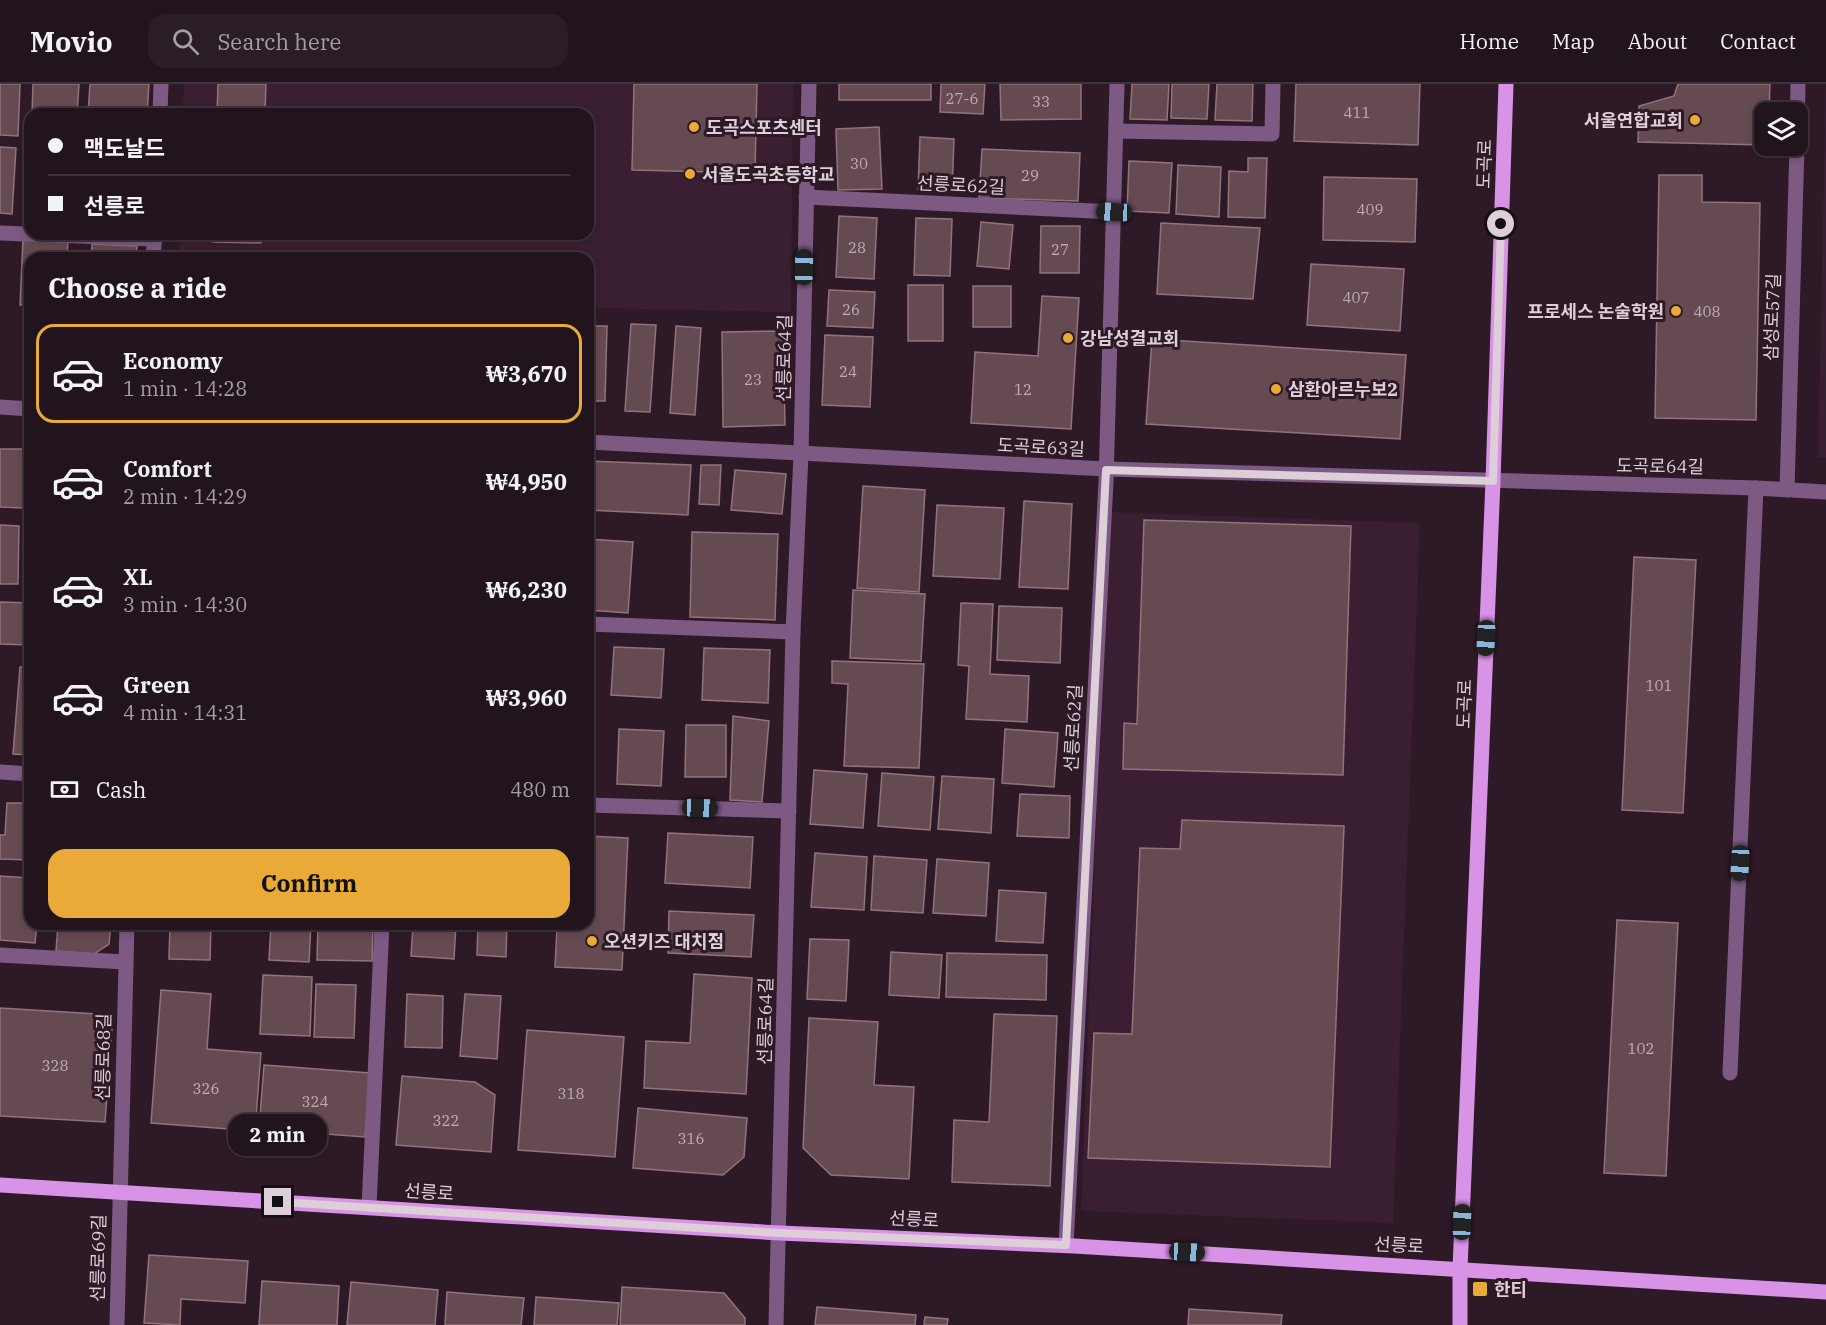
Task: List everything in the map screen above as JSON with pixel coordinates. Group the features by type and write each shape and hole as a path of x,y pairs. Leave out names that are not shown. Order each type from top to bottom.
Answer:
{"main road":[{"name":"도곡로","path":"1460,1325 1460,1269 1493,481 1506,84"},
{"name":"선릉로","path":"0,1185 780,1233 1066,1245 1826,1292"}],"street":[{"path":"159,108 161,84"},
{"name":"선릉로64길","path":"776,1325 793,632 801,454 809,84"},
{"name":"선릉로62길","path":"1066,1245 1106,470 1117,84"},
{"path":"1116,131 1272,134 1273,84"},
{"path":"1798,84 1798,102"},
{"name":"삼성로57길","path":"1787,490 1797,156"},
{"name":"선릉로62길","path":"806,197 1114,212"},
{"path":"0,233 24,234"},
{"path":"0,407 24,409"},
{"name":"도곡로63길","path":"594,442 1106,470 1493,481"},
{"name":"도곡로64길","path":"1493,481 1826,492"},
{"path":"1730,1073 1756,488"},
{"path":"594,624 793,632"},
{"path":"0,772 24,774"},
{"path":"594,804 789,811"},
{"name":"선릉로68길","path":"119,1192 127,930"},
{"path":"369,1207 382,930"},
{"path":"0,955 125,962"},
{"name":"선릉로69길","path":"117,1325 119,1192"}],"shaded area":[{"name":"서울도곡초등학교","path":"184,84 793,84 791,312 594,308 594,252 179,252 180,240 594,240 594,108 183,108"},
{"path":"1826,84 1826,458 1818,457"},
{"path":"1108,512 1420,523 1393,1223 1081,1211"}],"building":[{"path":"0,84 20,84 18,136 0,135"},
{"path":"33,84 79,84 77,108 32,108"},
{"path":"90,84 149,84 147,108 88,108"},
{"path":"218,84 266,84 265,108 217,108"},
{"name":"도곡스포츠센터","path":"634,84 757,84 755,173 632,170"},
{"path":"839,84 931,84 931,100 839,100"},
{"path":"941,84 985,84 983,114 940,112"},
{"path":"1000,84 1081,84 1081,119 1001,120"},
{"path":"1132,84 1169,84 1167,120 1130,119"},
{"path":"1172,84 1209,84 1207,119 1171,118"},
{"path":"1217,84 1253,84 1252,121 1215,120"},
{"path":"1296,84 1420,84 1418,145 1294,141"},
{"path":"1678,84 1770,84 1769,102 1754,102 1754,145 1638,142 1639,106 1674,96"},
{"path":"879,127 882,189 838,190 836,129"},
{"path":"920,137 954,139 952,192 918,190"},
{"path":"0,147 16,148 12,214 0,213"},
{"path":"982,149 1080,153 1078,201 979,198"},
{"path":"1248,158 1267,158 1265,218 1228,217 1229,171 1248,172"},
{"path":"1129,161 1172,163 1169,213 1127,211"},
{"path":"1178,165 1221,167 1219,217 1176,214"},
{"path":"1659,175 1702,175 1702,202 1760,203 1756,420 1655,418"},
{"path":"1324,177 1417,179 1415,242 1323,240"},
{"path":"839,216 877,218 874,279 836,277"},
{"path":"916,218 952,219 950,276 914,275"},
{"path":"981,222 1013,225 1009,269 977,266"},
{"path":"1161,223 1260,228 1253,299 1157,294"},
{"path":"1041,226 1080,226 1079,273 1040,273"},
{"path":"23,239 68,241 67,252 24,252 24,305 20,305"},
{"path":"213,240 261,240 261,243 213,242"},
{"path":"92,244 137,246 136,252 91,252"},
{"path":"1311,264 1404,269 1400,331 1307,325"},
{"path":"908,285 943,285 943,341 908,341"},
{"path":"973,286 1011,286 1011,327 973,327"},
{"path":"829,290 875,292 873,328 827,326"},
{"path":"1042,296 1079,298 1071,429 971,423 975,352 1038,356"},
{"path":"631,324 656,325 650,412 625,411"},
{"path":"594,326 607,326 605,401 594,401"},
{"path":"676,326 701,328 695,415 670,413"},
{"path":"783,331 785,425 723,427 722,332"},
{"path":"825,335 873,337 870,407 822,405"},
{"name":"삼환아르누보2","path":"1152,339 1406,355 1400,439 1146,424"},
{"path":"0,449 24,449 23,508 0,507"},
{"path":"594,461 691,465 688,515 594,510"},
{"path":"701,465 721,465 719,505 699,504"},
{"path":"735,470 786,474 782,514 731,510"},
{"path":"863,486 925,490 919,592 857,588"},
{"path":"1024,501 1072,504 1068,589 1019,587"},
{"path":"937,505 1004,508 1000,579 933,576"},
{"path":"1144,520 1351,526 1343,775 1123,769 1124,723 1137,724"},
{"path":"0,525 19,526 18,584 0,584"},
{"path":"692,532 778,534 775,620 690,617"},
{"path":"594,539 633,542 628,613 594,610"},
{"path":"1634,557 1696,560 1683,813 1622,810"},
{"path":"853,590 925,594 921,661 850,658"},
{"path":"0,602 24,603 24,645 0,644"},
{"path":"961,603 993,604 990,674 1029,676 1027,722 966,719 969,666 958,665"},
{"path":"999,606 1062,608 1060,663 997,660"},
{"path":"614,647 664,649 661,698 611,695"},
{"path":"704,648 770,650 768,703 702,700"},
{"path":"832,661 924,664 919,768 844,766 848,684 832,683"},
{"path":"20,667 24,667 24,755 13,754"},
{"path":"733,716 769,721 762,802 730,800"},
{"path":"686,725 726,725 726,777 685,777"},
{"path":"619,729 664,731 661,786 617,784"},
{"path":"1005,729 1058,733 1054,787 1002,783"},
{"path":"814,770 867,774 863,828 810,824"},
{"path":"882,773 934,777 930,830 878,826"},
{"path":"942,776 994,779 991,833 938,829"},
{"path":"1020,794 1070,796 1069,838 1017,836"},
{"path":"7,803 24,803 24,860 0,859 0,835 5,835"},
{"path":"1182,820 1344,826 1330,1167 1088,1158 1094,1033 1132,1034 1140,848 1180,849"},
{"path":"668,833 753,837 750,888 665,883"},
{"path":"594,836 628,838 622,970 555,967 557,930 594,930"},
{"path":"815,853 867,857 864,910 811,907"},
{"path":"874,856 927,860 923,913 871,910"},
{"path":"937,859 989,863 986,916 933,913"},
{"path":"0,876 24,878 24,930 36,930 35,943 0,940"},
{"path":"999,890 1046,893 1043,943 996,941"},
{"path":"669,911 754,915 751,957 668,953"},
{"path":"1617,920 1678,923 1666,1176 1604,1173"},
{"path":"58,930 110,930 109,944 94,954 56,951"},
{"path":"170,930 211,930 210,960 169,959"},
{"path":"271,930 311,930 309,962 269,960"},
{"path":"318,930 373,930 372,961 317,960"},
{"path":"413,930 456,930 454,959 411,956"},
{"path":"478,930 507,930 506,957 477,955"},
{"path":"810,939 849,940 846,1001 807,999"},
{"path":"891,952 942,955 939,998 889,995"},
{"path":"947,953 1047,955 1046,1000 946,997"},
{"path":"694,974 752,978 746,1094 644,1088 646,1041 690,1043"},
{"path":"263,975 312,977 310,1036 260,1034"},
{"path":"316,984 356,985 354,1038 314,1037"},
{"path":"161,990 211,994 207,1049 261,1053 255,1131 151,1123"},
{"path":"407,994 443,996 442,1048 405,1047"},
{"path":"465,994 501,996 497,1059 460,1056"},
{"path":"0,1008 113,1015 105,1122 0,1116"},
{"path":"994,1014 1057,1016 1050,1186 952,1182 954,1120 989,1122"},
{"path":"809,1018 878,1022 874,1085 914,1087 909,1179 831,1175 803,1148"},
{"path":"527,1030 624,1037 615,1157 518,1150"},
{"path":"264,1065 370,1073 365,1137 259,1129"},
{"path":"402,1076 475,1082 495,1095 491,1152 396,1145"},
{"path":"638,1108 747,1118 744,1157 723,1175 633,1168"},
{"path":"149,1255 248,1261 245,1303 181,1299 180,1325 144,1323"},
{"path":"262,1281 339,1286 337,1325 259,1325"},
{"path":"351,1282 438,1290 435,1325 347,1325"},
{"path":"622,1287 724,1293 745,1318 745,1325 620,1325"},
{"path":"447,1292 524,1298 521,1325 445,1325"},
{"path":"536,1297 619,1303 617,1325 534,1325"},
{"path":"817,1307 916,1315 915,1325 815,1325"},
{"path":"1189,1309 1282,1315 1281,1325 1188,1325"},
{"path":"925,1317 948,1319 947,1325 924,1325"}],"place":[{"name":"서울연합교회","path":"1695,120"},
{"name":"도곡스포츠센터","path":"694,127"},
{"name":"서울도곡초등학교","path":"690,174"},
{"name":"프로세스 논술학원","path":"1676,311"},
{"name":"강남성결교회","path":"1068,338"},
{"name":"삼환아르누보2","path":"1276,389"},
{"name":"오션키즈 대치점","path":"592,941"},
{"name":"한티","path":"1480,1289"}],"route":[{"path":"278,1202 780,1233 1066,1245 1106,470 1493,481 1501,224"}]}
